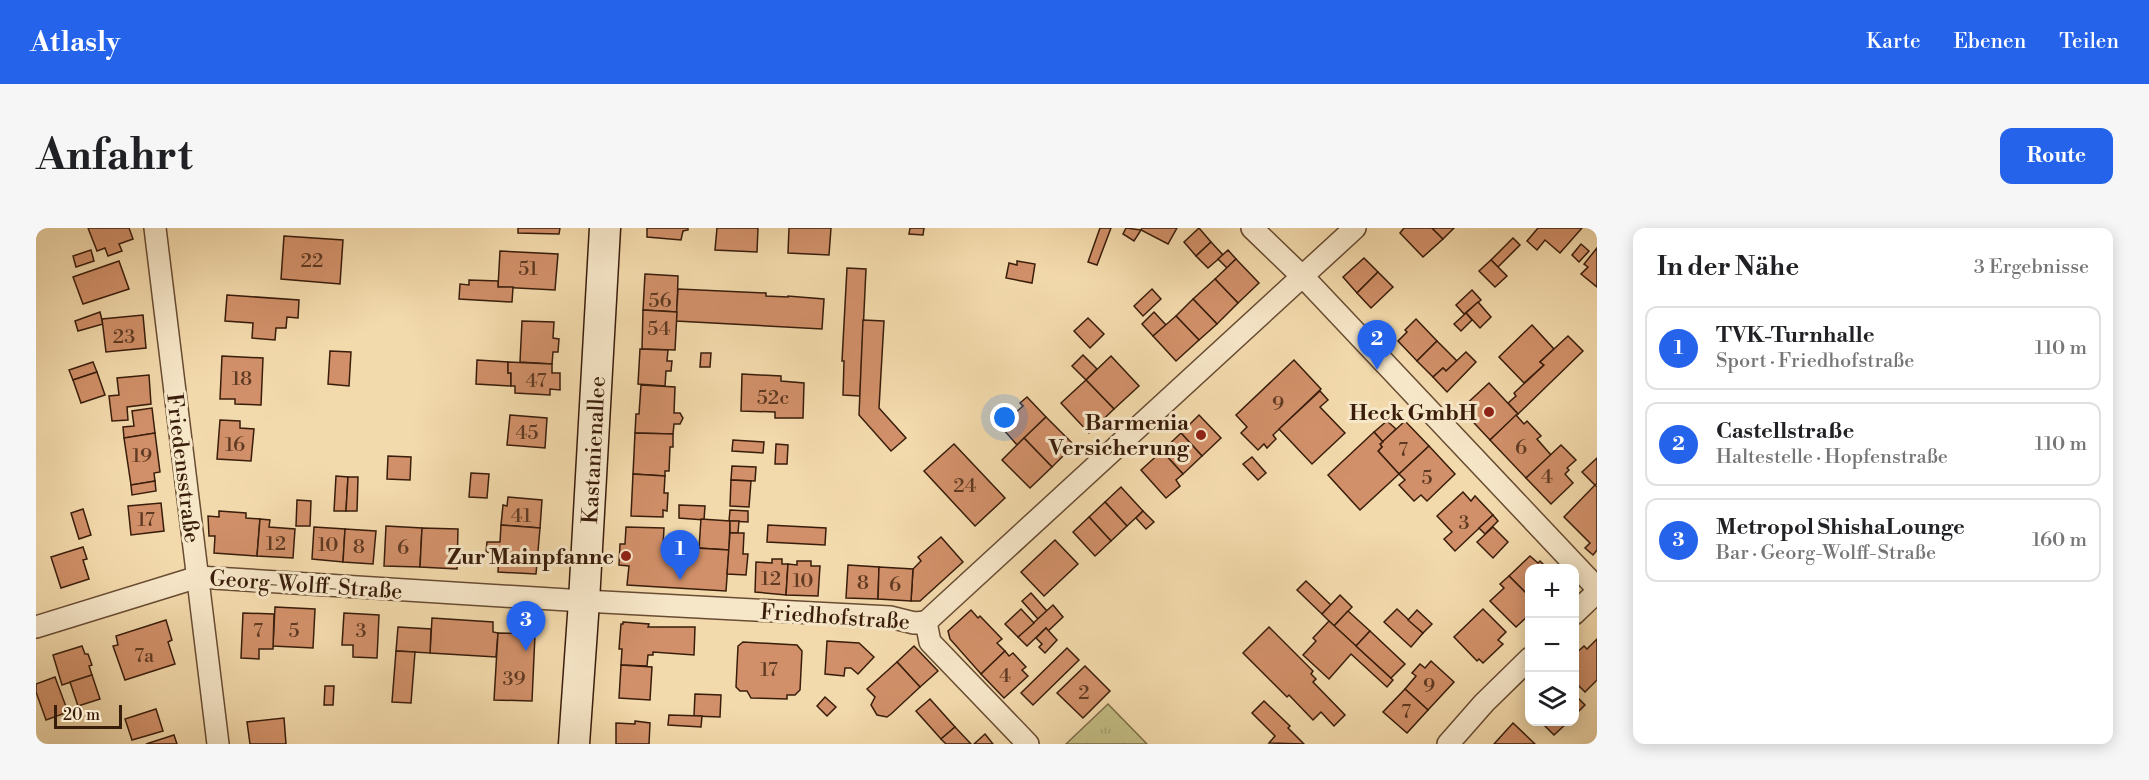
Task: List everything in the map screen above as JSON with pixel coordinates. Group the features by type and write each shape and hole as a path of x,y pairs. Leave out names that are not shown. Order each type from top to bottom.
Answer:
{"street":[{"name":"Friedensstraße","path":"155,228 218,744"},
{"name":"Kastanienallee","path":"574,744 605,228"},
{"path":"1252,228 1303,277 1597,590 1579,610"},
{"path":"926,622 1355,228"},
{"name":"Georg-Wolff-Straße","path":"36,627 198,577 584,601"},
{"name":"Friedhofstraße","path":"584,601 879,617 903,619 914,623 926,622 930,642 1028,744"},
{"path":"1448,744 1484,703 1525,663"}],"green space":[{"path":"1108,704 1147,744 1066,744"}],"building":[{"path":"88,228 129,228 133,239 119,244 122,251 108,256 105,248 97,251"},
{"path":"518,228 560,228 559,234 518,233"},
{"path":"647,228 688,228 688,230 683,231 681,240 647,237"},
{"path":"717,228 758,228 757,252 715,250"},
{"path":"789,228 831,228 829,255 788,253"},
{"path":"910,228 924,228 923,235 909,234"},
{"path":"1100,228 1111,228 1097,265 1088,262"},
{"path":"1126,228 1141,230 1134,241 1123,234"},
{"path":"1142,228 1177,228 1168,244 1141,230"},
{"path":"1199,228 1211,242 1196,256 1184,242"},
{"path":"1404,228 1432,228 1443,239 1423,257 1400,233"},
{"path":"1432,228 1454,228 1443,239"},
{"path":"1538,228 1582,228 1560,253 1545,240 1537,250 1527,241"},
{"path":"284,236 343,240 340,284 281,279"},
{"path":"1513,238 1520,245 1498,267 1491,260"},
{"path":"1211,242 1223,255 1208,268 1196,256"},
{"path":"1581,244 1589,251 1579,262 1572,255"},
{"path":"1597,248 1597,287 1581,274 1588,267 1584,264"},
{"path":"91,250 94,261 76,267 73,256"},
{"path":"1228,250 1236,259 1227,268 1218,259"},
{"path":"500,251 558,254 555,290 498,287"},
{"path":"1364,258 1378,272 1357,293 1343,277"},
{"path":"1236,259 1259,283 1238,303 1215,279"},
{"path":"1491,260 1507,276 1495,287 1479,271"},
{"path":"119,261 129,289 83,304 73,277"},
{"path":"1017,261 1035,264 1032,283 1006,278 1009,263 1017,265"},
{"path":"847,268 866,269 860,396 843,395 844,361 842,361"},
{"path":"1378,272 1393,287 1371,308 1357,293"},
{"path":"645,274 678,276 677,312 643,310"},
{"path":"1215,279 1238,303 1217,324 1193,299"},
{"path":"469,280 498,281 498,287 513,287 512,302 459,299 460,284 469,285"},
{"path":"678,289 766,293 766,296 824,299 822,329 676,321"},
{"path":"1152,289 1161,299 1143,316 1134,306"},
{"path":"1472,290 1481,300 1464,314 1456,305"},
{"path":"227,295 299,300 298,318 287,317 286,328 276,328 275,340 252,338 253,323 225,321"},
{"path":"1193,299 1217,324 1199,340 1176,316"},
{"path":"1478,302 1491,317 1480,328 1466,313"},
{"path":"643,310 677,312 675,350 642,349"},
{"path":"100,312 103,324 78,331 75,321"},
{"path":"1154,312 1166,325 1153,336 1142,324"},
{"path":"1466,313 1472,320 1461,331 1454,324"},
{"path":"143,315 146,348 106,352 102,319"},
{"path":"1176,316 1199,340 1176,361 1153,336"},
{"path":"1088,318 1104,334 1090,348 1074,331"},
{"path":"1416,319 1437,341 1417,361 1398,341"},
{"path":"863,320 884,321 879,408 906,438 891,451 859,415"},
{"path":"522,321 554,322 553,338 559,339 558,352 553,352 552,364 520,362"},
{"path":"1532,325 1554,349 1540,362 1544,365 1524,383 1499,357"},
{"path":"1568,336 1583,351 1518,414 1508,403 1516,396 1514,393 1544,365 1540,362"},
{"path":"1437,341 1457,361 1446,371 1443,368 1433,377 1417,361"},
{"path":"640,349 668,350 667,361 672,361 671,371 666,371 665,386 638,384"},
{"path":"330,351 351,352 349,386 328,384"},
{"path":"1466,352 1476,362 1447,392 1433,377 1443,368 1446,371"},
{"path":"701,353 711,353 710,367 700,367"},
{"path":"1083,355 1097,369 1086,380 1072,366"},
{"path":"222,356 263,358 261,405 235,404 235,399 220,399"},
{"path":"1111,356 1139,386 1114,409 1086,380"},
{"path":"477,360 508,362 511,386 476,384"},
{"path":"1294,360 1321,389 1273,435 1276,439 1267,448 1264,444 1258,450 1241,433 1247,427 1236,415"},
{"path":"93,362 97,372 73,380 69,370"},
{"path":"508,362 552,364 552,373 560,373 560,390 550,389 550,395 515,393 515,386 511,386 511,373 508,373"},
{"path":"97,372 105,395 81,403 73,380"},
{"path":"742,374 781,376 781,381 804,383 803,418 775,418 775,412 741,411"},
{"path":"149,375 151,404 127,407 128,420 112,421 109,396 119,395 117,378"},
{"path":"1086,380 1114,409 1089,433 1061,403"},
{"name":"Heck GmbH","path":"1489,383 1518,414 1490,440 1461,409"},
{"path":"641,385 675,387 674,413 680,413 683,418 680,424 674,424 673,434 635,433"},
{"path":"1320,391 1328,400 1320,407 1345,433 1312,464 1279,429"},
{"path":"1027,397 1046,417 1017,445 1003,429 1017,416 1015,413 1023,406 1020,403"},
{"path":"152,408 155,433 124,438 123,427 134,426 132,411"},
{"path":"510,415 547,418 545,448 507,445"},
{"path":"1199,415 1221,438 1202,456 1181,433"},
{"path":"1516,415 1524,424 1527,421 1541,436 1537,439 1551,455 1526,478 1490,440"},
{"path":"1046,417 1074,445 1052,467 1024,438"},
{"path":"220,420 240,421 240,428 254,429 251,461 217,459"},
{"path":"1387,421 1396,429 1383,442 1374,432"},
{"path":"1405,421 1429,446 1399,474 1378,451 1382,447 1380,444"},
{"path":"1374,432 1383,442 1378,451 1399,474 1360,510 1328,475"},
{"path":"155,433 160,472 154,473 155,481 131,485 124,438"},
{"path":"635,433 673,434 669,471 665,471 665,476 633,474"},
{"path":"1181,433 1202,456 1183,474 1162,451"},
{"path":"1024,438 1052,467 1030,488 1002,460"},
{"path":"733,440 764,442 763,453 732,451"},
{"path":"776,444 788,445 787,464 775,464"},
{"path":"954,444 1005,498 975,526 924,471"},
{"path":"1561,445 1576,460 1567,468 1569,470 1565,474 1573,483 1551,504 1526,478"},
{"path":"1429,446 1455,474 1427,501 1421,495 1414,501 1399,485 1405,480 1399,474"},
{"path":"1162,451 1183,474 1176,480 1180,486 1166,498 1141,470"},
{"path":"388,456 411,457 410,480 387,479"},
{"path":"1252,457 1266,473 1258,480 1243,464"},
{"path":"1597,458 1597,484 1595,485 1582,472"},
{"path":"732,466 756,467 755,481 731,480"},
{"path":"471,473 489,474 487,498 469,497"},
{"path":"633,474 665,476 664,493 668,493 667,511 663,510 663,517 631,516"},
{"path":"336,476 348,477 346,511 334,511"},
{"path":"348,477 358,477 357,511 346,511"},
{"path":"731,480 751,481 749,507 730,506"},
{"path":"155,481 156,491 132,495 131,485"},
{"path":"1595,485 1597,487 1597,550 1593,555 1585,548 1590,543 1564,517"},
{"path":"1121,487 1143,511 1127,526 1105,502"},
{"path":"1463,492 1471,501 1475,496 1493,515 1455,551 1444,539 1452,532 1437,516"},
{"path":"508,497 542,500 540,528 501,525 503,505 507,506"},
{"path":"297,500 311,501 310,526 296,526"},
{"path":"1105,502 1127,526 1111,541 1089,517"},
{"path":"161,503 164,531 131,535 128,506"},
{"path":"679,505 705,506 704,520 679,518"},
{"path":"83,509 91,535 79,539 71,513"},
{"path":"730,510 748,511 748,522 729,521"},
{"path":"219,511 246,513 246,518 260,519 257,556 214,553 215,536 209,536 208,516 219,517"},
{"path":"1143,511 1154,522 1146,529 1136,518"},
{"path":"1493,515 1498,521 1485,534 1479,528"},
{"path":"1089,517 1111,541 1095,556 1073,532"},
{"path":"260,519 270,520 269,527 295,529 293,558 257,556"},
{"path":"701,519 730,521 729,550 699,548"},
{"path":"730,521 739,521 738,533 730,533"},
{"path":"501,525 540,528 536,574 498,572 499,554 486,552 487,542 500,542"},
{"path":"768,525 826,528 825,545 767,542"},
{"path":"386,526 422,528 420,567 384,566"},
{"path":"314,527 345,529 343,562 312,559"},
{"path":"626,527 664,528 663,546 729,550 726,591 627,585 629,566 619,565 620,544 625,544"},
{"path":"1493,527 1508,542 1493,558 1477,542"},
{"path":"422,528 458,529 457,569 420,567"},
{"path":"345,529 376,531 373,564 343,562"},
{"path":"730,533 744,533 743,554 748,554 746,575 727,574"},
{"path":"941,537 963,562 920,601 911,601 913,569 921,561 918,557"},
{"path":"1055,540 1078,564 1044,596 1021,572"},
{"path":"83,547 87,559 83,560 89,579 61,588 51,557"},
{"path":"1530,556 1543,564 1525,564 1525,592 1509,576"},
{"path":"772,559 782,559 782,564 788,564 786,595 755,592 756,562 772,563"},
{"path":"797,561 811,561 811,566 820,566 818,596 786,595 788,564 797,565"},
{"path":"848,565 879,567 878,599 846,598"},
{"path":"879,567 913,569 911,601 878,599"},
{"path":"1509,576 1525,592 1525,619 1516,627 1490,601 1504,588 1500,584"},
{"path":"1306,581 1331,605 1322,614 1297,590"},
{"path":"1031,593 1047,611 1038,619 1022,601"},
{"path":"1340,595 1352,607 1334,626 1322,614"},
{"path":"1053,605 1063,617 1048,631 1046,628 1027,646 1018,637"},
{"path":"275,607 315,609 313,648 273,646"},
{"path":"1021,609 1034,623 1018,637 1005,624"},
{"path":"1397,609 1423,633 1411,647 1384,622"},
{"path":"1483,609 1506,632 1498,640 1503,644 1483,663 1479,659 1477,661 1454,637"},
{"path":"971,610 1002,639 997,643 1005,651 981,674 950,639 948,631"},
{"path":"1417,610 1432,624 1423,633 1408,620"},
{"path":"1348,611 1370,631 1356,646 1334,626"},
{"path":"243,613 274,614 273,649 259,649 259,659 241,658"},
{"path":"344,613 379,615 377,658 353,657 353,645 342,645"},
{"path":"432,618 493,622 493,632 498,633 496,657 430,653"},
{"path":"166,620 172,640 168,642 175,664 125,680 113,646 118,645 116,636"},
{"path":"1329,621 1393,680 1387,687 1351,654 1329,679 1303,655 1316,641 1313,638"},
{"path":"623,622 649,624 648,627 695,627 694,655 653,652 653,655 648,655 647,666 621,665 622,649 619,649"},
{"path":"398,627 431,629 430,653 396,651"},
{"path":"1269,627 1313,671 1311,674 1316,679 1313,682 1345,715 1334,726 1321,712 1313,720 1243,653"},
{"path":"1046,628 1057,640 1045,653 1039,647 1042,644 1036,638"},
{"path":"1370,631 1405,664 1391,678 1356,646"},
{"path":"498,633 535,634 532,701 494,700"},
{"path":"1597,639 1597,680 1585,692 1579,686 1579,650 1584,646 1587,649"},
{"path":"827,641 859,643 874,657 858,674 851,668 845,668 844,676 825,674"},
{"path":"743,642 797,645 802,651 800,690 795,695 787,695 787,699 751,698 747,691 740,691 736,687 738,646"},
{"path":"82,646 92,665 89,666 92,675 62,685 53,655"},
{"path":"914,646 938,671 920,687 897,662"},
{"path":"1067,648 1079,660 1033,705 1021,693"},
{"path":"396,651 415,652 411,703 392,702"},
{"path":"1005,651 1009,656 1013,653 1026,667 1022,670 1028,676 1004,698 981,674"},
{"path":"1431,661 1454,682 1428,710 1405,689 1416,676 1412,673 1420,664 1425,668"},
{"path":"897,662 920,687 887,717 877,715 871,705 875,697 867,689"},
{"path":"621,665 652,667 650,700 619,698"},
{"path":"1085,666 1110,691 1083,718 1057,693"},
{"path":"92,675 100,699 78,706 70,682"},
{"path":"55,677 68,712 46,720 36,692 36,684"},
{"path":"325,686 334,686 333,705 324,705"},
{"path":"1405,689 1428,710 1407,733 1383,712"},
{"path":"695,694 721,695 720,717 694,716"},
{"path":"825,697 836,707 827,716 817,706"},
{"path":"930,699 955,727 941,739 916,711"},
{"path":"1579,699 1585,705 1579,711"},
{"path":"1264,701 1290,726 1288,728 1304,744 1269,743 1275,736 1252,713"},
{"path":"156,709 163,731 132,740 125,719"},
{"path":"669,715 702,716 701,727 668,725"},
{"path":"284,718 286,744 250,744 247,722"},
{"path":"635,721 650,723 649,744 616,744 616,723 635,724"},
{"path":"1513,723 1535,744 1494,744"},
{"path":"1545,726 1564,726 1554,735"},
{"path":"955,727 971,744 946,744 941,739"},
{"path":"985,734 993,744 974,744"},
{"path":"174,735 177,744 146,744"}],"place":[{"name":"Castellstraße","path":"1377,370"},
{"name":"Heck GmbH","path":"1489,412"},
{"name":"Barmenia Versicherung","path":"1201,435"},
{"name":"Zur Mainpfanne","path":"626,556"},
{"name":"TVK-Turnhalle","path":"680,580"},
{"name":"Metropol ShishaLounge","path":"526,651"}]}
